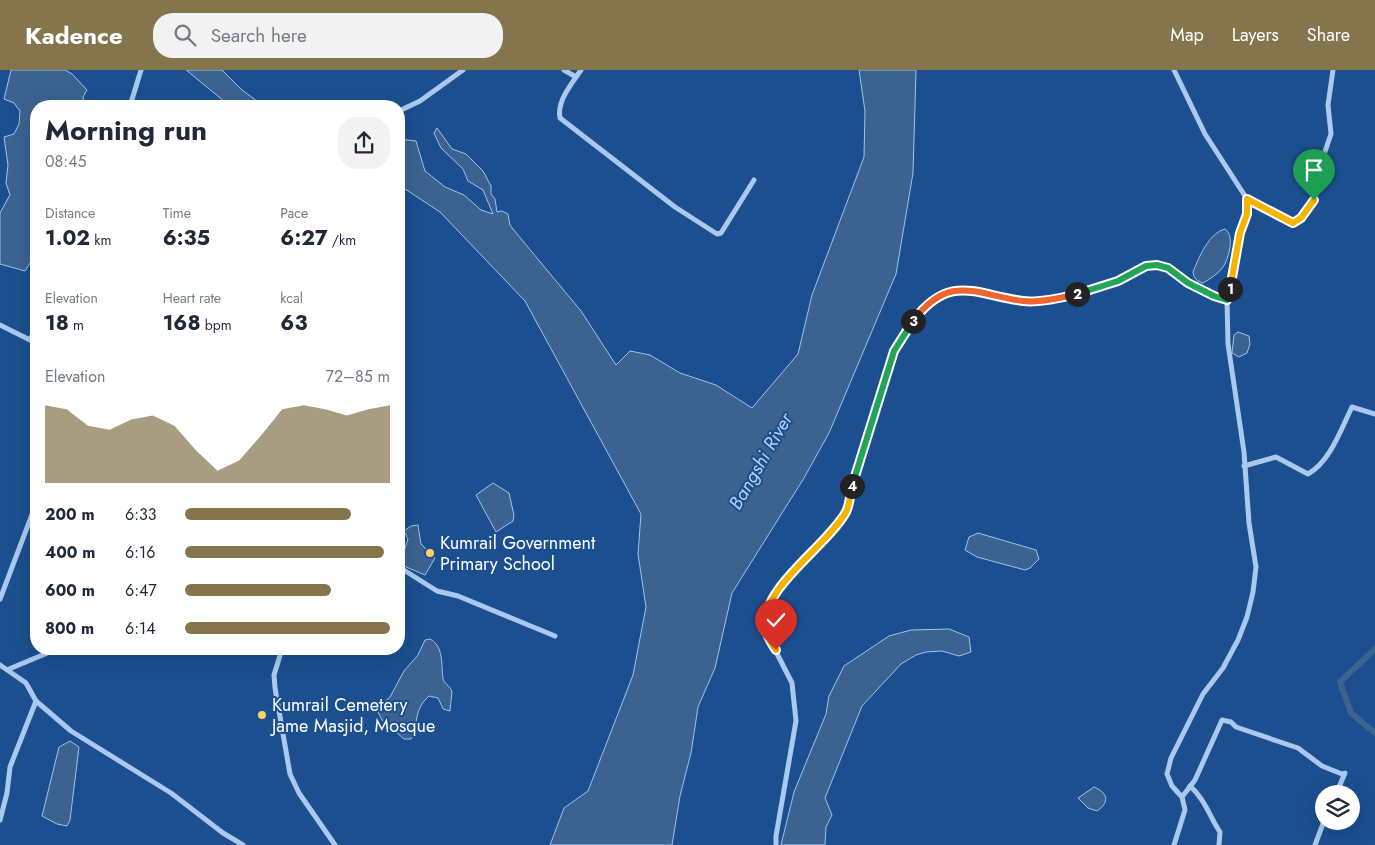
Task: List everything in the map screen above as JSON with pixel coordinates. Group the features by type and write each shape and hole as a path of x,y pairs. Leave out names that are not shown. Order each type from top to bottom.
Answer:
{"street":[{"path":"132,100 141,70"},
{"path":"405,107 427,97 463,70"},
{"path":"564,70 576,77"},
{"path":"581,70 561,103 560,118 675,207 717,234 722,234 754,180"},
{"path":"1174,70 1205,134 1247,199 1293,223 1301,218 1314,200 1318,168 1331,134 1328,105 1333,70"},
{"path":"1174,845 1185,810 1182,797 1172,786 1167,774 1171,758 1203,694 1223,668 1247,617 1256,567 1228,344 1227,300 1240,233 1247,214 1247,199"},
{"path":"776,845 796,721 792,683 768,638 765,625 767,611 785,580 822,542 846,511 856,470 894,351 922,310 956,289 1025,301 1066,297 1105,286 1146,266 1157,265 1168,268 1188,283 1214,296 1227,300"},
{"path":"0,325 30,339"},
{"path":"1244,466 1276,457 1308,474 1316,469 1331,448 1352,407 1375,414"},
{"path":"0,599 3,581 30,518"},
{"path":"405,571 437,591 458,596 555,636"},
{"path":"9,669 42,655"},
{"path":"280,655 274,676 274,688 290,774 299,793 336,845"},
{"path":"0,665 9,669 26,683 36,701 71,731 171,793 223,833 243,845"},
{"path":"0,820 7,793 10,767 36,701"},
{"path":"1182,797 1190,786 1222,720 1231,722 1236,727 1298,748 1322,766 1342,774 1346,773 1340,785"},
{"path":"1190,786 1199,794 1209,816 1220,832 1219,845"},
{"path":"1315,845 1321,830"}],"water":[{"path":"11,70 65,70 72,74 87,90 83,97 84,100 30,100 30,263 25,271 0,264 0,213 10,195 6,183 8,165 4,137 14,134 19,124 20,111 14,103 4,99"},
{"path":"186,70 222,70 242,90 256,100 223,100"},
{"name":"Bangshi River","path":"859,70 916,70 913,173 896,274 829,433 804,478 732,593 715,668 698,707 691,753 680,796 672,845 550,845 564,808 588,791 633,675 646,607 638,554 641,514 525,301 440,212 405,189 405,140 416,141 425,171 445,187 464,195 481,210 493,214 483,190 468,181 463,169 441,148 434,133 437,128 452,149 466,154 483,171 491,186 491,194 495,199 497,212 502,211 508,214 510,225 581,311 616,365 630,351 650,355 680,373 716,385 752,408 798,354 812,295 864,157 865,111"},
{"path":"1225,229 1230,237 1230,242 1229,253 1225,263 1221,270 1203,283 1195,278 1193,272 1209,240 1219,231"},
{"path":"1238,332 1249,336 1250,344 1247,353 1239,357 1232,353 1234,335"},
{"path":"493,483 509,493 514,515 513,521 496,532 476,495"},
{"path":"418,525 421,544 435,558 425,575 405,566 405,548 408,539 405,530 411,526"},
{"path":"978,533 1036,550 1039,559 1030,568 1025,570 977,557 965,550 969,537"},
{"path":"949,629 969,637 971,652 959,656 942,651 916,655 901,664 862,706 825,798 832,815 826,827 825,845 781,845 794,792 826,714 829,696 844,666 889,636 911,630"},
{"path":"430,639 438,646 442,662 443,680 452,691 450,711 443,709 438,698 429,696 423,702 418,713 414,734 411,739 404,739 382,720 378,712 382,704 390,697 404,671 418,655 425,640"},
{"path":"70,741 79,747 70,820 67,826 57,824 42,816 59,747"},
{"path":"1094,787 1099,789 1106,798 1104,804 1097,811 1088,808 1078,798"}],"waterway":[{"path":"1375,649 1340,682 1351,713 1375,733"}],"place":[{"name":"Kumrail Government Primary School","path":"430,553"},
{"name":"Kumrail Cemetery Jame Masjid, Mosque","path":"262,715"}],"route":[{"path":"776,650 768,638 765,625 767,611 785,580 795,572 822,542 846,511 856,470 894,351 922,310 956,289 1025,301 1066,297 1118,281 1146,266 1157,265 1168,268 1188,283 1214,296 1227,300 1240,233 1247,214 1247,199 1293,223 1301,218 1314,200"}]}
